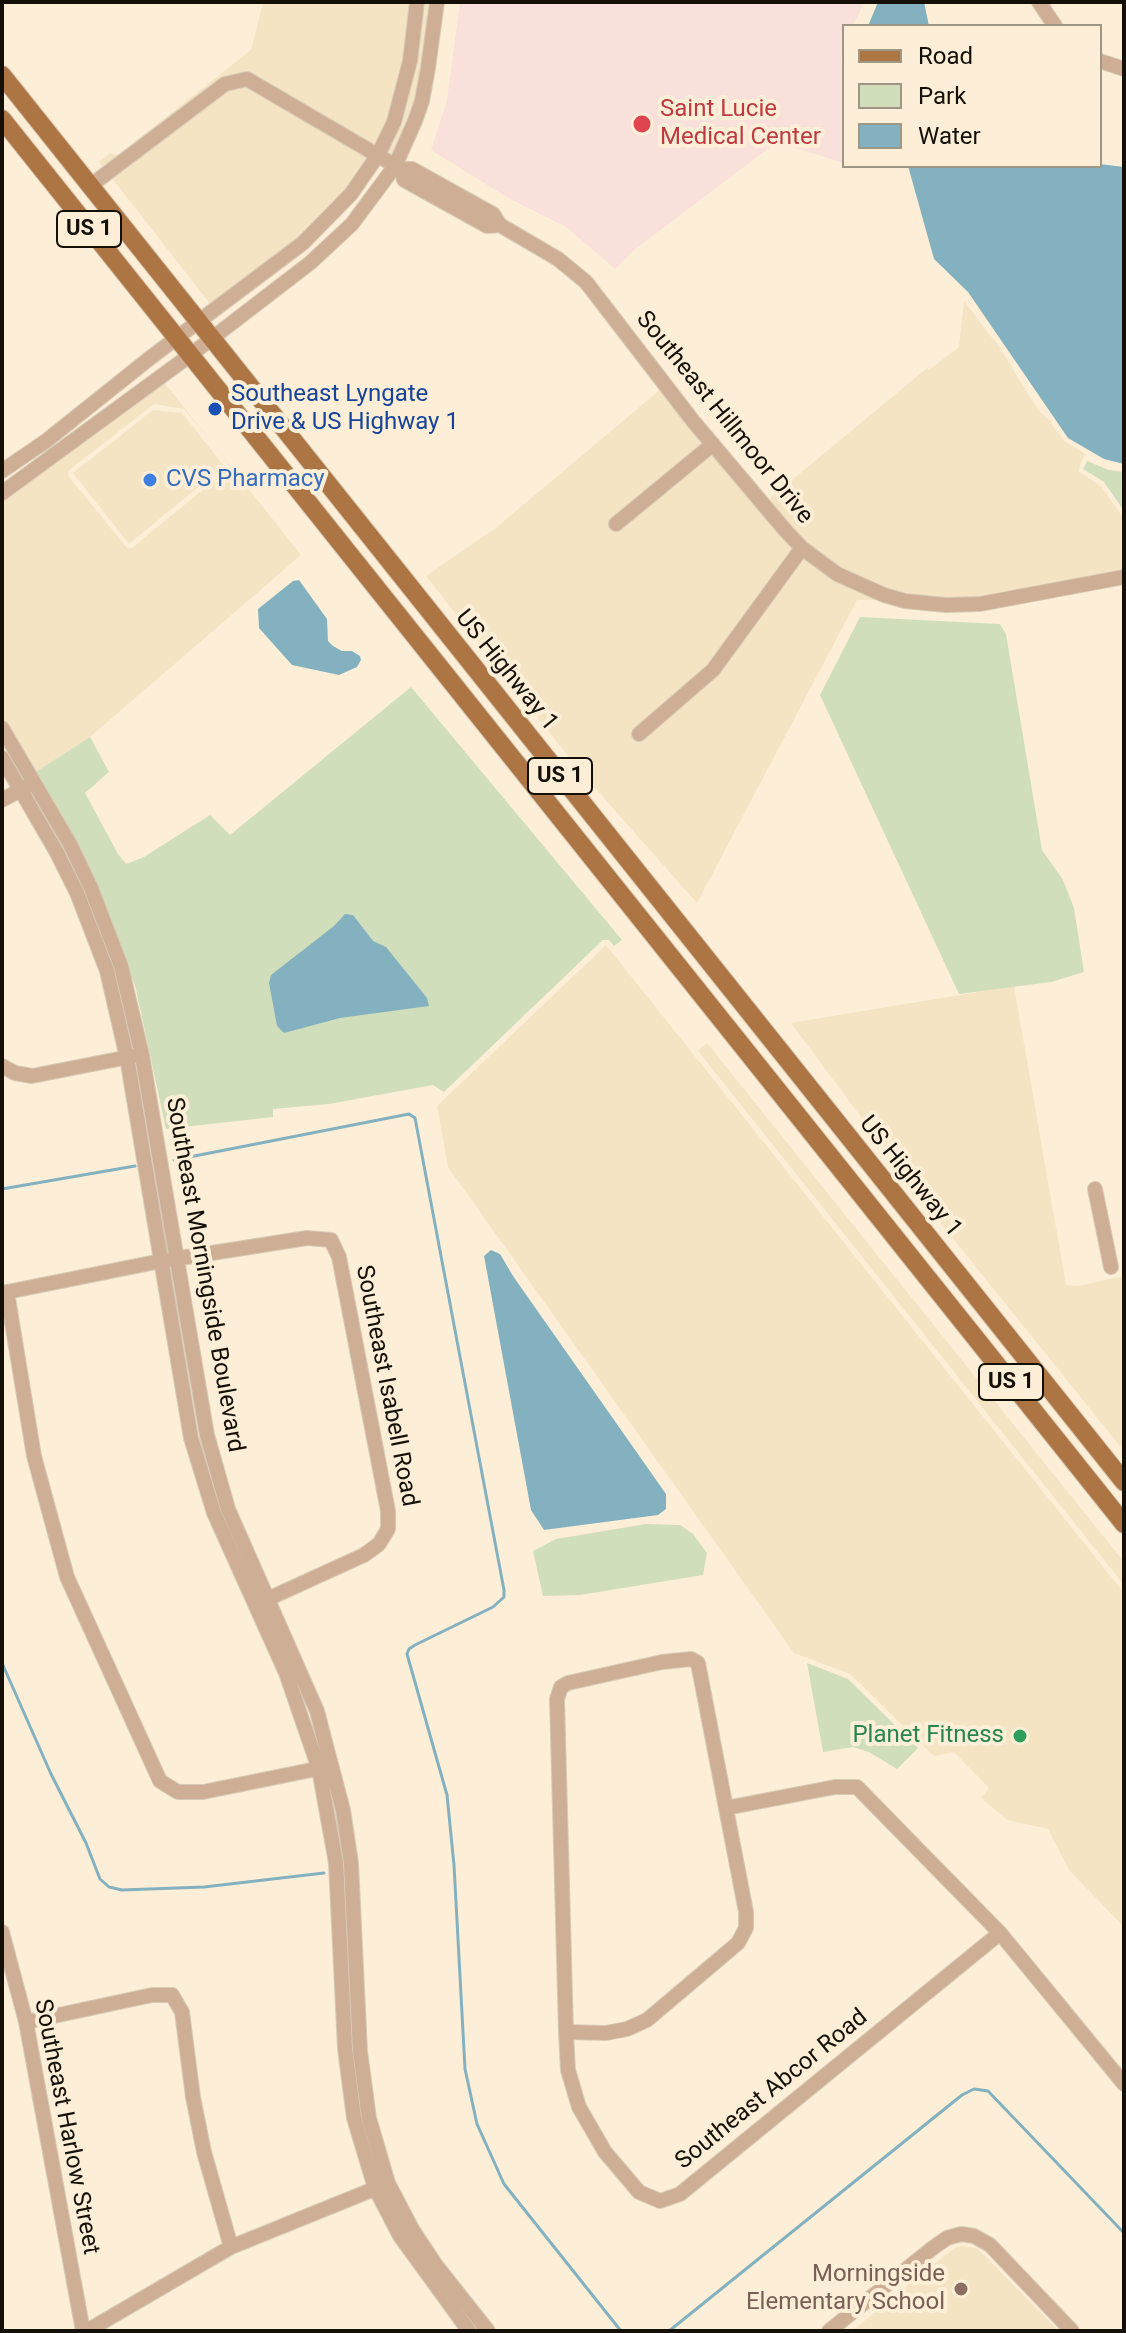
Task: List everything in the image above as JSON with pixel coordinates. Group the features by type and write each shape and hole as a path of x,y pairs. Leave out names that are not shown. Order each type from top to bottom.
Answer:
{"main road":[{"name":"US Highway 1","path":"2,75 1124,1482"},
{"name":"US Highway 1","path":"2,119 1124,1524"},
{"path":"513,757 539,770 555,769"},
{"path":"538,788 551,784 572,792"},
{"path":"869,1204 893,1214 909,1214"},
{"path":"897,1240 914,1239 936,1248"}],"street":[{"path":"2,471 46,441 303,243 351,194 378,155 394,122 403,95 417,2"},
{"path":"2,493 189,356 331,245 352,224 398,168 422,101 437,2"},
{"path":"1039,2 1054,24"},
{"path":"1102,62 1124,69"},
{"name":"Southeast Hillmoor Drive","path":"90,186 225,84 247,79 378,155 398,168 404,180 487,226 500,225 558,259 586,282 713,444 802,548 837,574 860,586 905,601 926,604 980,604 1124,577"},
{"path":"616,524 713,444"},
{"path":"639,734 713,670 802,548"},
{"name":"Southeast Morningside Boulevard","path":"2,728 27,786"},
{"name":"Southeast Morningside Boulevard","path":"2,758 70,844 96,919 207,1435 228,1509 317,1711 336,1863 346,1908 354,2118 400,2236 478,2329"},
{"path":"2,800 27,786"},
{"name":"Southeast Morningside Boulevard","path":"96,919 121,966 142,1055 191,1438 214,1513 326,1767"},
{"path":"2,1066 15,1073 32,1076 142,1055"},
{"path":"1095,1189 1111,1267"},
{"name":"Southeast Isabell Road","path":"168,1260 307,1238 331,1240 339,1257 388,1511 388,1529 379,1544 364,1555 254,1605"},
{"path":"168,1260 4,1292 34,1456 67,1577 160,1781 178,1792 203,1792 326,1767"},
{"name":"Southeast Abcor Road","path":"726,1808 698,1663 691,1659 662,1662 561,1687 557,1699 568,2070 579,2107 605,2152 639,2192 660,2201 680,2194 1000,1933"},
{"path":"566,2032 617,2031 647,2020 738,1943 746,1928 746,1912 726,1808 835,1787 857,1787 1000,1933 1124,2084"},
{"name":"Southeast Harlow Street","path":"2,1932 26,2022 85,2331"},
{"path":"26,2022 152,1995 172,1995 182,2012 198,2125 231,2247"},
{"path":"85,2331 231,2247 382,2185"},
{"path":"829,2331 934,2247 947,2238 961,2234 974,2236 990,2245 1072,2331"}],"shaded area":[{"path":"263,2 412,2 405,60 390,119 376,148 249,75 104,169 99,162 110,153 118,155 251,50"},
{"path":"422,2 429,2 417,99 398,145 390,156 385,153 408,96"},
{"name":"Saint Lucie Medical Center","path":"460,2 862,2 853,24 842,24 842,162 792,147 769,148 634,250 615,269 566,227 510,199 431,150 447,100"},
{"path":"246,85 370,157 347,190 309,230 211,305 111,177 227,89"},
{"path":"964,301 1000,348 1038,410 1064,441 1087,455 1078,471 1101,486 1124,519 1124,571 979,598 926,599 885,589 839,569 805,544 670,383 769,499 927,368 929,370 959,347"},
{"path":"164,382 214,445 184,409 154,404 68,471 69,477 128,549 229,468 228,463 301,555 90,737 34,773 2,717 2,500"},
{"path":"662,388 782,533 881,600 857,600 697,903 579,770 426,576 497,527"},
{"path":"153,410 182,413 224,466 129,544 73,473"},
{"path":"606,945 1124,1593 1124,1927 1069,1870 1048,1829 1007,1820 981,1798 989,1788 954,1752 934,1756 850,1674 794,1653 448,1167 437,1106"},
{"path":"1014,986 1066,1285 1078,1286 1124,1276 1124,1451 934,1215 791,1023"},
{"path":"707,1043 1124,1562 1124,1585 698,1051"},
{"name":"Morningside Elementary School","path":"954,2248 977,2248 1059,2331 852,2331"}],"green space":[{"path":"1087,461 1124,472 1124,511 1104,482 1083,469"},
{"path":"860,617 1000,624 1006,634 1042,850 1063,880 1074,908 1084,972 1051,982 959,994 820,695"},
{"path":"411,687 622,940 614,946 609,940 603,940 444,1092 433,1085 329,1104 273,1109 273,1117 166,1129 135,985 34,773 90,737 109,772 85,793 126,864 144,857 210,815 230,835"},
{"path":"646,1524 680,1525 693,1534 707,1553 703,1575 580,1595 543,1596 533,1551 556,1539"},
{"path":"807,1663 848,1679 918,1748 897,1769 869,1752 853,1747 823,1752"}],"water":[{"path":"878,2 924,2 929,24 869,24"},
{"path":"1102,164 1124,167 1124,464 1104,459 1068,438 968,292 934,259 909,168 1102,168"},
{"path":"299,580 327,619 328,641 342,651 352,651 360,656 357,667 339,675 292,665 259,628 258,609 293,581"},
{"path":"345,914 353,915 373,941 386,947 427,998 429,1006 340,1018 284,1033 277,1026 269,983 271,975"},
{"path":"491,1250 500,1254 666,1494 666,1509 658,1515 544,1530 531,1510 484,1256"}],"waterway":[{"path":"174,1160 409,1114 415,1118 504,1590 504,1597 493,1607 415,1645 407,1654 447,1795 465,2069 477,2124 504,2184 621,2331"},
{"path":"2,1189 135,1166"},
{"path":"2,1663 100,1879 109,1887 122,1890 204,1887 324,1873"},
{"path":"669,2331 962,2095 974,2089 988,2091 1124,2233"}],"place":[{"name":"Saint Lucie Medical Center","path":"642,124"},
{"name":"Southeast Lyngate Drive & US Highway 1","path":"215,409"},
{"name":"CVS Pharmacy","path":"150,480"},
{"name":"Planet Fitness","path":"1020,1736"},
{"name":"Morningside Elementary School","path":"961,2289"}]}
